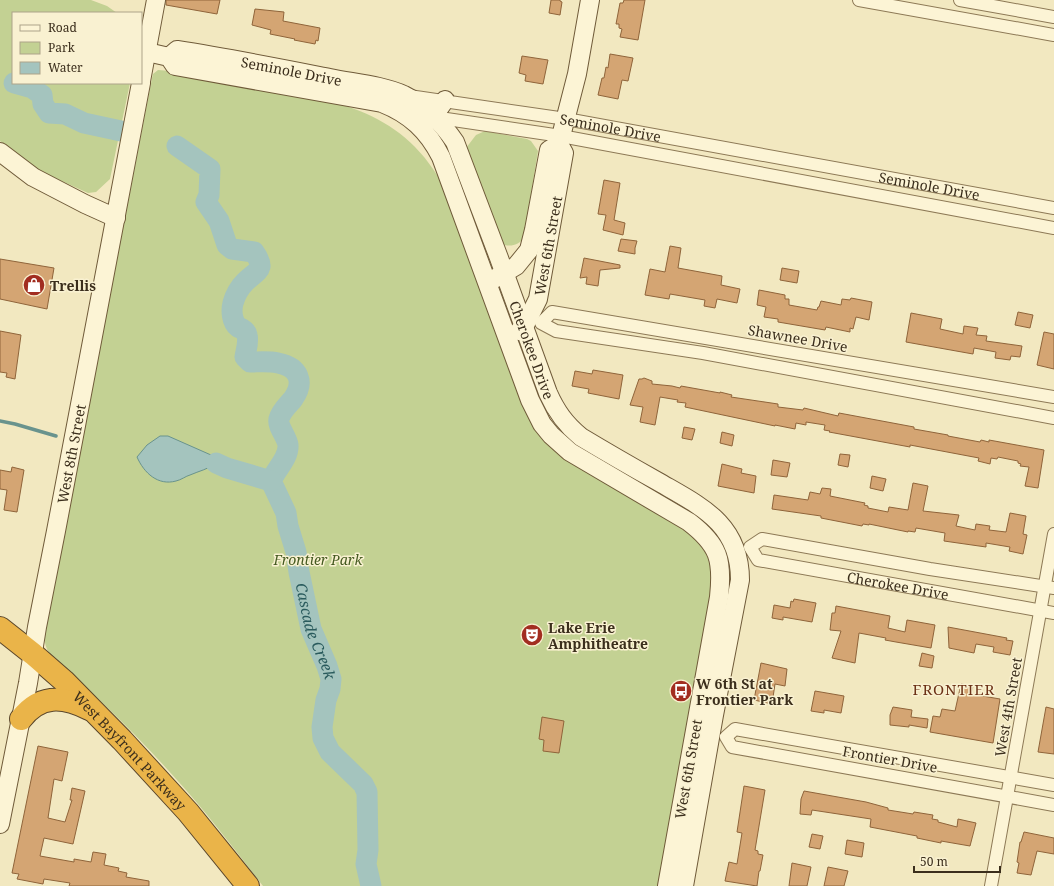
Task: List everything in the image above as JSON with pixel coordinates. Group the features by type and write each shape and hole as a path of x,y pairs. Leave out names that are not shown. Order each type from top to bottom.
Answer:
{"highway":[{"name":"West Bayfront Parkway","path":"0,628 64,681 168,789 216,845 248,886"},
{"path":"21,718 27,710 34,706 42,702 59,699 80,704 93,712"}],"main road":[{"name":"West 8th Street","path":"142,77 156,0"},
{"name":"West 6th Street","path":"508,338 532,325 549,244 564,153 562,133 577,74 590,0"},
{"name":"Seminole Drive","path":"170,57 178,50 379,87 403,95"},
{"name":"Seminole Drive","path":"147,52 170,57 175,66 382,103 404,114"},
{"name":"West 8th Street","path":"0,824 141,84"},
{"name":"Cherokee Drive","path":"403,95 413,100 427,122 530,400 542,424 560,444 575,455 689,522 704,534 717,554"},
{"path":"427,122 445,100"},
{"name":"Cherokee Drive","path":"404,114 448,131 455,142 505,273 532,325 548,393 558,414 572,430 590,442 704,509 718,521 741,550"},
{"name":"West 6th Street","path":"487,282 516,266 529,250 549,150 562,133"},
{"path":"0,152 33,177 116,218"},
{"name":"West 6th Street","path":"684,886 740,580 741,550"},
{"name":"West 6th Street","path":"667,886 711,734 721,578 721,564 717,554"}],"street":[{"path":"859,0 1054,35"},
{"path":"960,0 1054,17"},
{"name":"Seminole Drive","path":"403,95 445,100 562,133 1054,228"},
{"name":"Seminole Drive","path":"427,122 562,133 1054,208"},
{"name":"Shawnee Drive","path":"532,325 552,312 1054,397"},
{"path":"532,325 556,331 703,353 1054,418"},
{"name":"West 4th Street","path":"991,886 1041,611 1049,587 1054,534"},
{"name":"Cherokee Drive","path":"717,554 741,550 762,539 930,569 1049,587"},
{"name":"Cherokee Drive","path":"741,550 758,560 1054,613"},
{"name":"Frontier Drive","path":"711,734 735,729 1054,785"},
{"name":"Frontier Drive","path":"711,734 732,747 1054,804"}],"green space":[{"path":"0,0 91,0 107,6 116,12 12,12 12,84 130,84 110,179 96,192 88,193 42,172 11,151 0,141"},
{"name":"Frontier Park","path":"158,70 298,94 327,101 354,109 379,120 402,135 423,156 442,183 526,412 694,536 705,552 710,561 715,579 660,886 263,886 210,819 162,763 115,715 49,653 45,643 45,633 152,78 153,74"},
{"path":"485,131 527,139 531,141 538,151 524,238 519,243 514,245 500,244 466,148 476,135"}],"water":[{"path":"160,436 168,436 211,455 216,459 216,463 178,480 163,482 158,480 148,473 137,457 147,445"}],"building":[{"path":"166,0 220,0 217,14 166,5"},
{"path":"551,0 560,0 562,2 560,15 549,13"},
{"path":"624,0 645,0 638,40 620,37 622,29 619,28 619,24 616,24 620,3 623,3"},
{"path":"255,9 284,12 283,21 320,28 318,41 316,40 315,44 294,40 295,39 270,34 271,30 252,25"},
{"path":"610,54 633,58 628,81 622,80 618,99 598,95 606,67 608,68"},
{"path":"522,56 548,60 543,84 525,81 526,75 519,73"},
{"path":"604,180 620,183 614,220 625,223 623,235 603,230 606,215 598,214"},
{"path":"621,239 637,241 635,254 618,251"},
{"path":"670,246 681,248 678,268 722,276 721,285 740,289 737,303 717,299 715,308 704,306 705,300 670,294 669,299 645,295 650,269 665,272"},
{"path":"584,258 620,265 620,268 600,270 598,286 586,284 587,277 580,278"},
{"path":"0,259 54,268 47,309 0,299"},
{"path":"782,268 799,271 797,283 780,280"},
{"path":"759,290 785,295 785,299 789,299 789,305 817,310 821,301 841,305 842,299 850,300 851,298 872,302 869,320 856,317 853,329 850,328 850,332 826,327 825,330 778,322 778,319 764,317 766,307 757,305"},
{"path":"1018,312 1033,315 1030,328 1015,325"},
{"path":"911,313 942,319 940,329 963,334 964,326 978,328 976,335 987,336 986,341 1022,346 1020,357 1011,356 1010,360 995,358 996,352 974,348 973,354 906,342"},
{"path":"0,331 21,335 15,379 6,377 7,373 0,372"},
{"path":"1044,332 1054,334 1054,369 1037,365"},
{"path":"593,370 623,375 619,399 588,393 589,389 572,386 575,371 592,374"},
{"path":"644,378 652,381 652,384 680,388 681,386 720,392 732,395 731,397 778,404 778,407 803,410 804,408 838,416 839,413 914,427 914,429 980,442 981,440 989,442 989,440 1044,450 1038,488 1025,486 1029,467 1020,466 1021,464 1018,463 1018,461 998,457 997,459 991,458 990,464 978,461 979,458 829,432 830,431 824,430 825,425 806,422 806,425 796,423 795,429 775,426 685,407 686,403 660,397 655,425 640,422 643,407 630,405 639,379"},
{"path":"684,427 695,429 692,440 682,438"},
{"path":"722,432 734,435 732,446 720,443"},
{"path":"840,454 850,455 848,467 838,465"},
{"path":"773,460 790,463 787,477 771,475"},
{"path":"722,464 742,469 741,473 756,476 754,493 718,486"},
{"path":"12,467 24,470 17,512 4,510 7,490 0,489 0,470 11,472"},
{"path":"872,476 886,479 883,491 870,488"},
{"path":"913,483 928,486 923,511 959,515 956,526 975,530 976,524 990,526 989,530 1006,532 1010,513 1026,516 1023,534 1027,535 1023,554 1009,551 1010,547 986,543 986,547 944,541 945,533 916,528 915,532 908,532 869,524 863,524 862,526 821,518 821,516 772,509 774,495 808,500 810,492 820,494 822,488 831,489 830,496 865,503 864,505 868,506 868,508 888,512 889,507 908,510"},
{"path":"794,599 816,603 812,622 783,617 783,620 772,618 774,605 790,608 791,601 793,602"},
{"path":"836,606 890,616 888,628 905,632 907,620 935,625 931,648 885,640 886,638 859,633 855,663 832,658 841,631 830,630 832,613 835,613"},
{"path":"948,627 1007,638 1006,640 1013,641 1010,655 993,652 994,647 976,644 974,653 949,648"},
{"path":"532,628 537,630 539,635 537,640 532,642 527,640 525,635 527,630"},
{"path":"922,653 934,656 932,668 919,666"},
{"path":"761,663 787,669 785,686 775,684 772,704 754,700"},
{"path":"961,684 973,686 971,694 1000,699 993,743 930,732 933,716 940,717 942,709 955,711"},
{"path":"815,691 844,696 841,713 824,710 824,713 811,711"},
{"path":"893,707 912,710 911,717 928,719 927,728 909,725 909,727 890,725 890,715"},
{"path":"1046,707 1054,709 1054,754 1038,752"},
{"path":"542,717 564,721 559,753 543,751 544,740 539,739"},
{"path":"38,746 68,752 62,781 54,779 48,818 65,822 72,800 70,800 72,788 85,791 73,844 44,838 40,856 74,862 74,859 91,862 93,852 106,854 104,865 119,868 118,871 127,873 126,877 149,881 149,886 69,886 70,883 44,879 43,884 17,879 19,874 12,873"},
{"path":"744,786 765,790 755,850 758,851 758,854 763,855 757,886 725,881 729,862 737,864 742,833 737,832"},
{"path":"804,791 866,802 888,808 888,810 913,814 914,812 933,815 932,819 938,820 938,822 957,827 958,819 976,823 970,846 941,841 941,843 917,838 917,836 870,827 871,819 812,810 811,815 800,814 801,799"},
{"path":"1024,832 1054,838 1054,854 1037,851 1031,875 1017,873 1020,842"},
{"path":"812,834 823,836 820,849 809,847"},
{"path":"847,840 864,843 862,857 845,854"},
{"path":"792,863 811,867 807,886 789,886"},
{"path":"828,867 848,871 844,886 824,886"}],"waterway":[{"name":"Cascade Creek","path":"18,84 32,88 42,95 43,104 49,113 65,114 84,123 121,131"},
{"name":"Cascade Creek","path":"177,146 210,169 209,195 206,202 219,221 227,245 232,249 254,252 260,263 257,272 245,282 240,289 232,306 232,316 234,322 238,327 245,331 248,338 245,357 250,362 271,362 285,365 291,368 298,376 299,387 297,393 283,411 279,419 279,425 287,442 288,450 271,481 286,513 288,526 296,552 311,629 331,679 322,727 323,738 330,752 363,784 367,792 368,850 366,864 371,886"},
{"path":"0,421 56,436"},
{"name":"Cascade Creek","path":"216,463 227,468 271,481"}],"place":[{"name":"Trellis","path":"34,285"},
{"name":"Lake Erie Amphitheatre","path":"532,635"},
{"name":"W 6th St at Frontier Park","path":"681,691"}],"district":[{"name":"FRONTIER","path":"954,689"}]}
